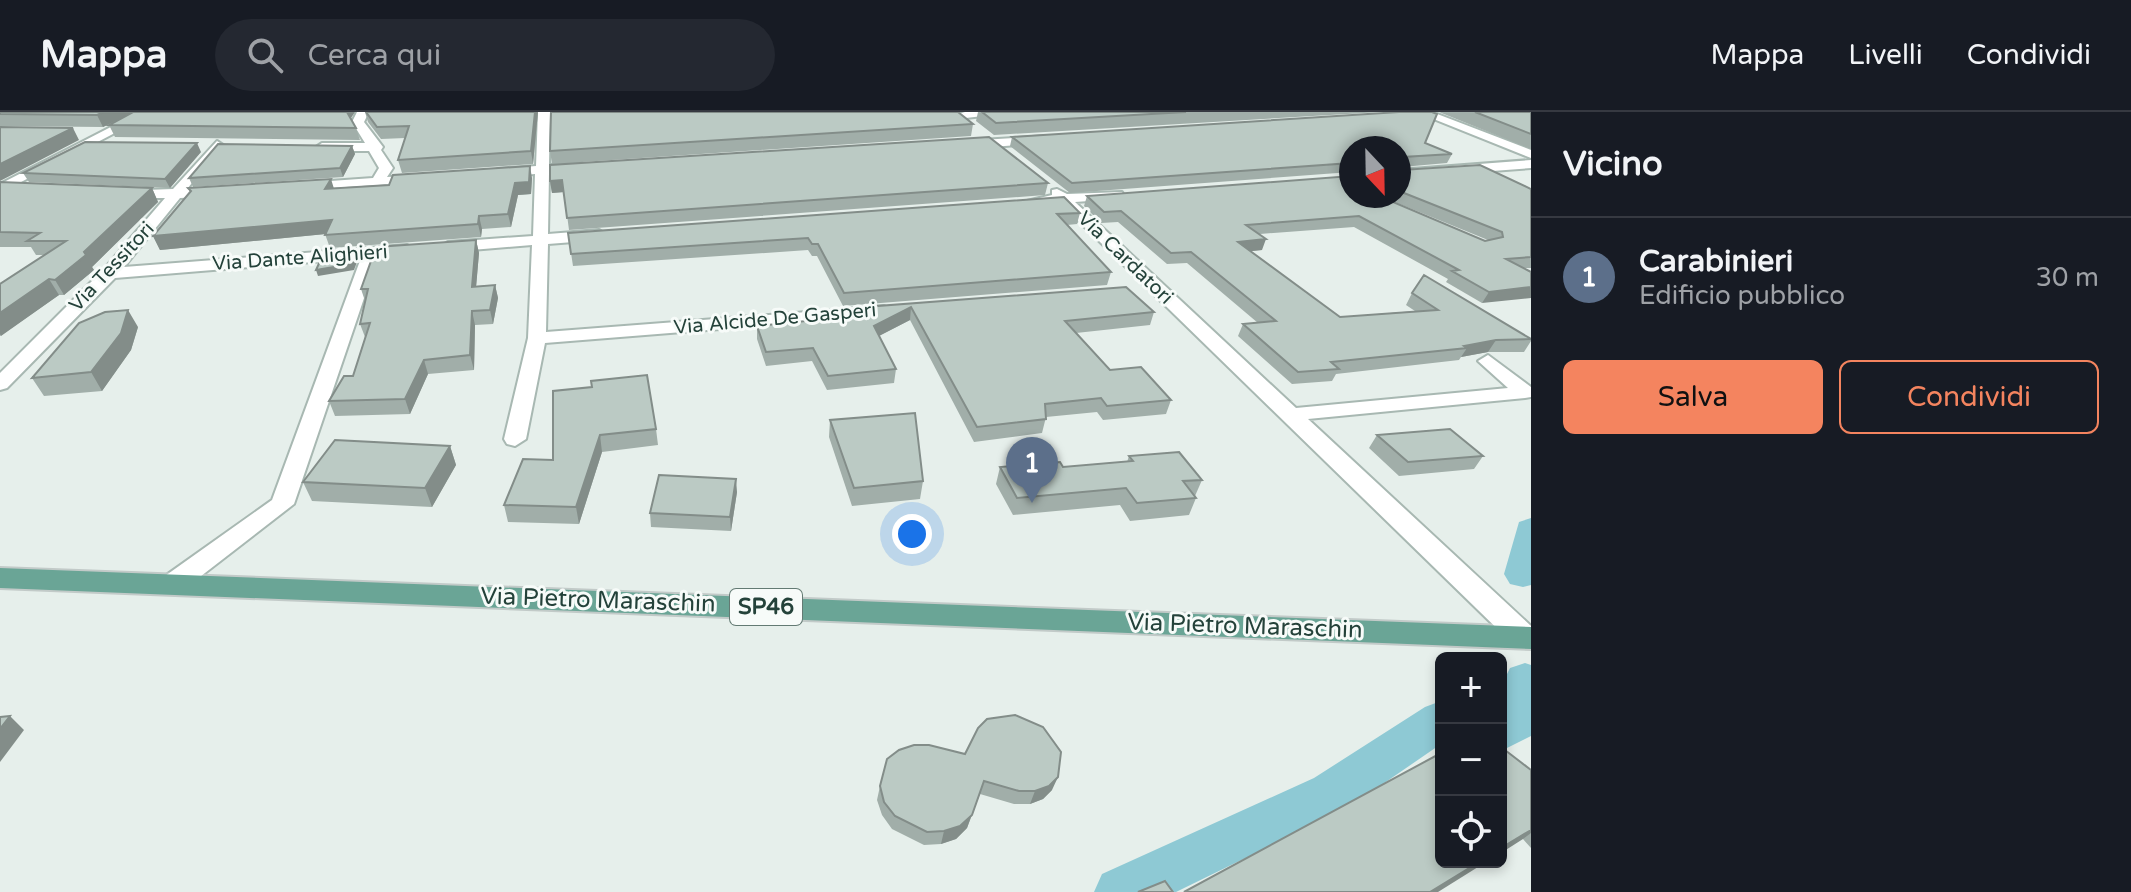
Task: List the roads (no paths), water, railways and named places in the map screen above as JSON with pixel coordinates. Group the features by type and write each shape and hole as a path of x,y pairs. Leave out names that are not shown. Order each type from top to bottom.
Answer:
{"main road":[{"name":"Via Pietro Maraschin","path":"0,578 1528,638"}],"street":[{"path":"0,189 149,112"},
{"path":"363,112 358,122 377,147 386,168 377,182"},
{"path":"515,439 537,338 544,112"},
{"path":"955,114 1012,112"},
{"path":"1407,114 1422,112 1531,154"},
{"path":"955,114 1014,159"},
{"path":"76,133 107,134"},
{"path":"947,146 1057,138"},
{"path":"88,144 117,144"},
{"name":"Via Tessitori","path":"0,384 7,367 110,273 217,145"},
{"path":"310,147 377,147"},
{"path":"1411,173 1531,164"},
{"path":"482,174 589,167"},
{"path":"1476,167 1531,177"},
{"path":"285,188 437,178"},
{"name":"Via Cardatori","path":"1038,179 1063,198 1528,638"},
{"path":"0,189 29,190"},
{"path":"103,193 177,195 239,191"},
{"path":"1016,203 1140,193"},
{"name":"Via Dante Alighieri","path":"110,273 615,234"},
{"path":"174,583 282,504 343,340 371,253"},
{"path":"1127,291 1158,289"},
{"name":"Via Alcide De Gasperi","path":"537,338 909,309"},
{"path":"1289,415 1525,392 1488,361"}],"waterway":[{"path":"1523,574 1531,530"},
{"path":"1507,729 1526,716 1525,680"},
{"path":"1120,892 1331,793 1435,724"}],"place":[{"name":"Carabinieri","path":"1032,503"}]}
